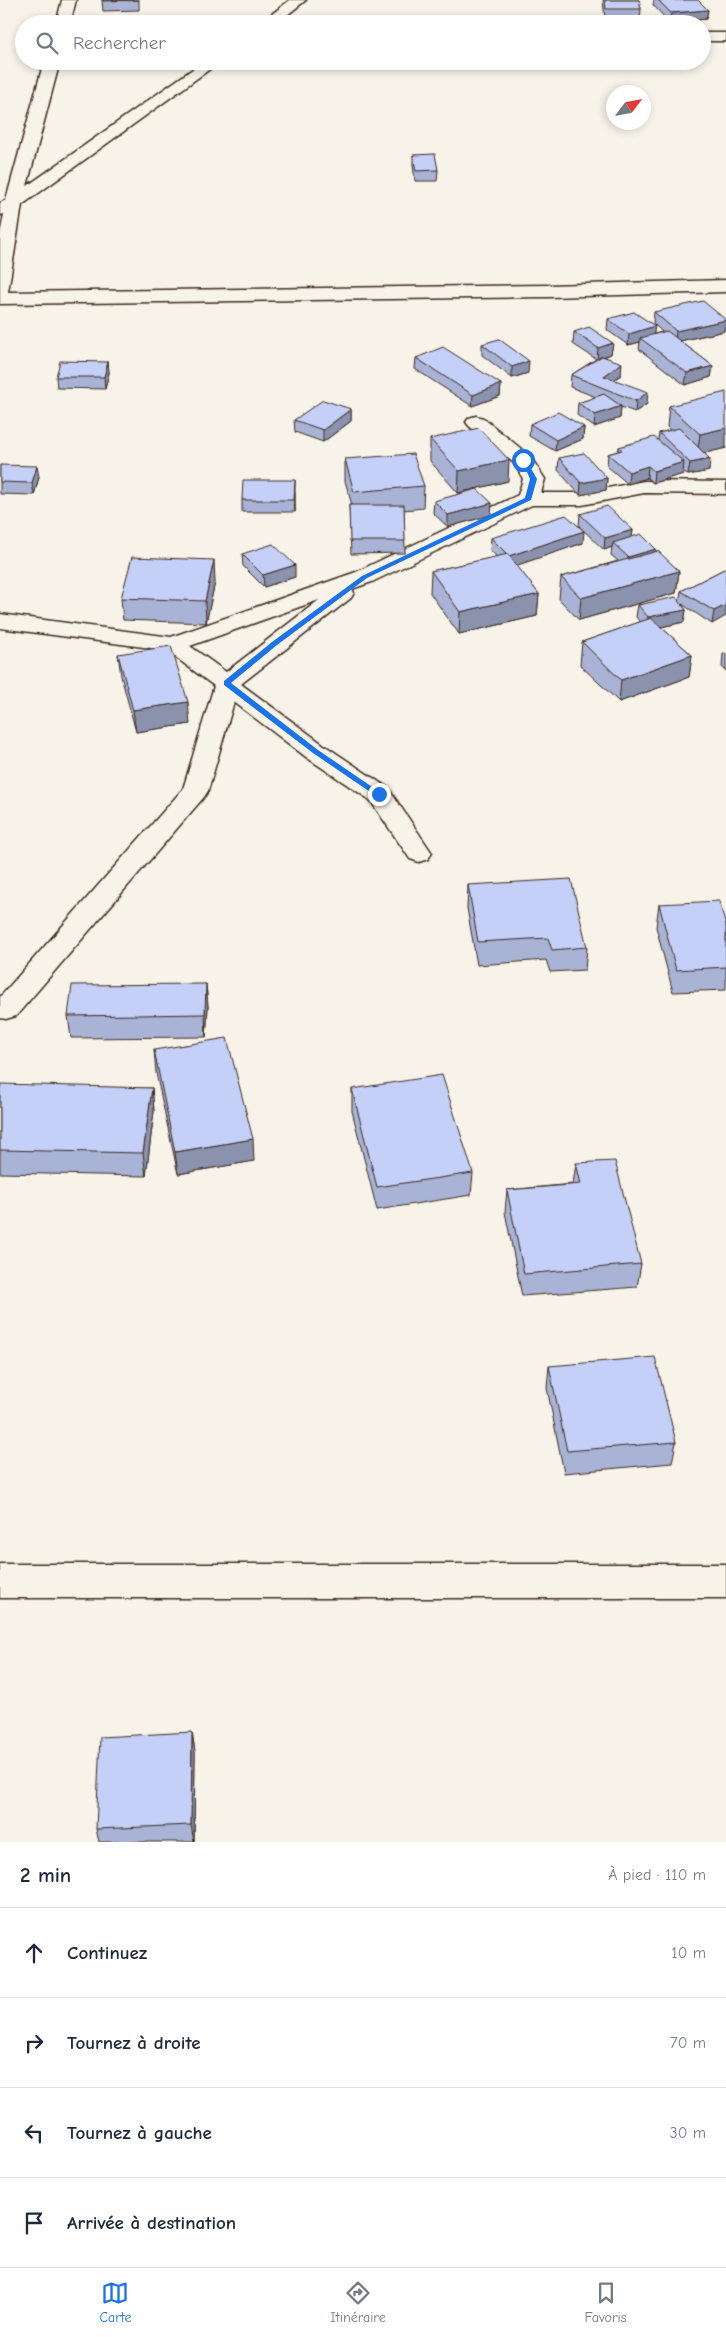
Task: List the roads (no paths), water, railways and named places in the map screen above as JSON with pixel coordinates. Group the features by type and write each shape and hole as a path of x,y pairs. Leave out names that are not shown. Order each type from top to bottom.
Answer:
{"street":[{"path":"65,15 69,0"},
{"path":"278,15 299,0"},
{"path":"711,37 726,36"},
{"path":"0,291 7,206 49,70"},
{"path":"7,206 201,70"},
{"path":"0,298 549,291 726,286"},
{"path":"476,422 523,460 534,479 528,499"},
{"path":"0,621 173,644 364,577 528,499 582,499 644,486 726,488"},
{"path":"6,1009 195,791 226,683 364,577"},
{"path":"173,644 315,752 379,794 419,853"},
{"path":"0,1581 726,1580"}]}
